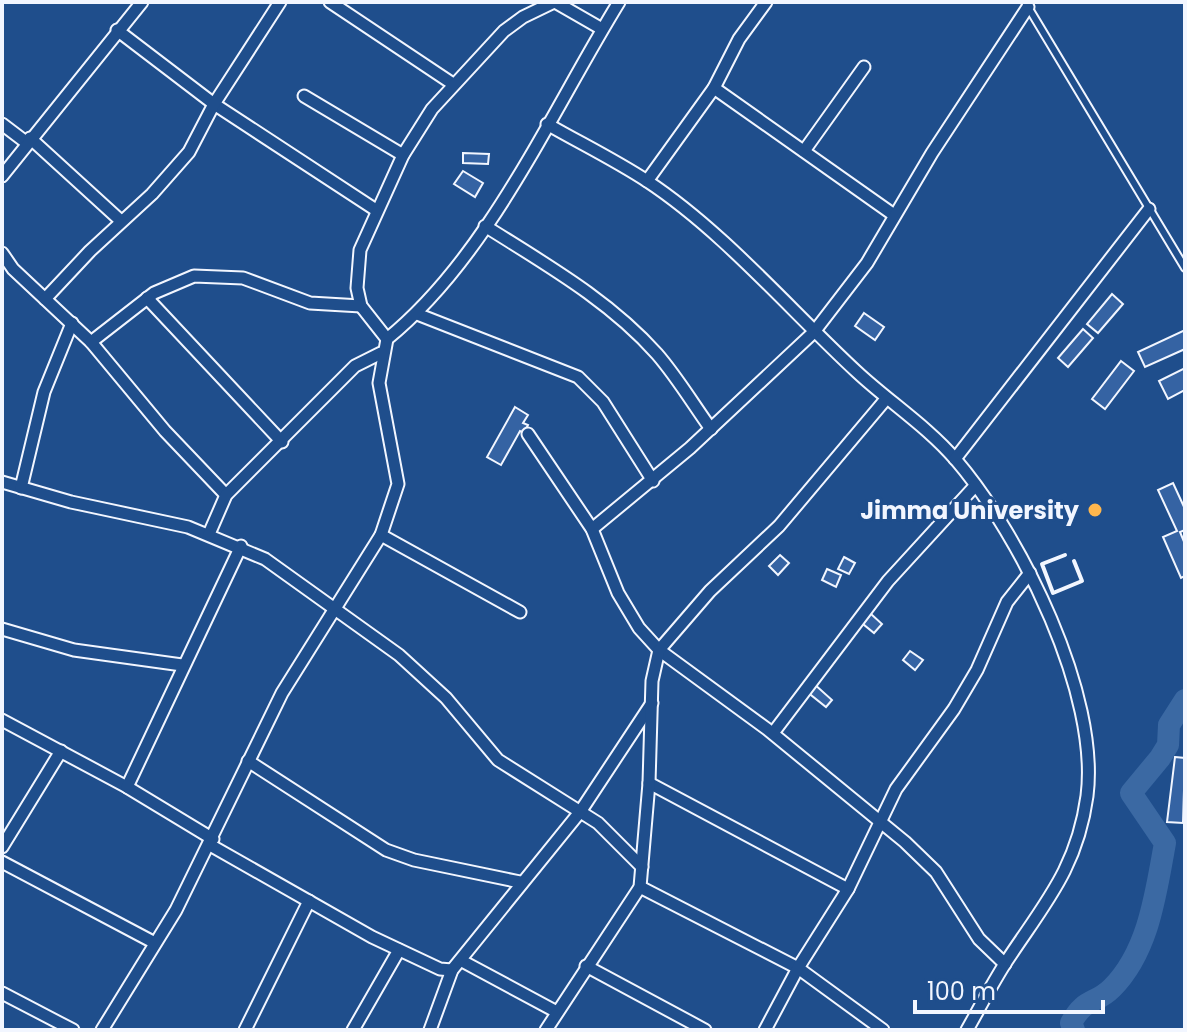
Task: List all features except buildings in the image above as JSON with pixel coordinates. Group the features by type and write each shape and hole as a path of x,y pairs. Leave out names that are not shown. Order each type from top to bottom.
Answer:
{"street":[{"path":"2,176 142,2"},
{"path":"45,299 121,221 152,194 189,152 214,104 280,2"},
{"path":"330,2 453,84"},
{"path":"387,339 361,306 357,288 360,250 403,155 453,84 490,50 504,31 523,17 555,2 602,29"},
{"path":"102,1030 212,842 282,693 381,535 398,484 379,383 381,353 387,339 417,314 441,288 485,226 619,2"},
{"path":"647,181 714,88 739,39 766,2"},
{"path":"592,529 653,481 814,332 867,263 1027,5"},
{"path":"117,30 214,104 376,210"},
{"path":"804,151 864,67"},
{"path":"714,88 894,215"},
{"path":"304,96 403,155"},
{"path":"2,124 28,140 121,221"},
{"path":"547,124 647,181 690,214 886,399 955,459 1016,546 1030,573 1086,721 1087,796 1072,861 1051,899 1005,964 967,1030"},
{"path":"955,459 1149,209"},
{"path":"485,226 574,282 632,328 658,355 711,429"},
{"path":"2,253 91,342 165,431 226,495"},
{"path":"91,342 147,298 194,276 243,278 310,303 361,306"},
{"path":"147,298 282,442"},
{"path":"417,314 578,377 603,402 653,481"},
{"path":"21,488 44,392 72,323"},
{"path":"209,534 226,495 355,366 381,353"},
{"path":"546,1030 640,887 649,783 652,681 659,650 710,591 779,526 886,399"},
{"path":"528,434 592,529 618,593 639,628 659,650 773,733 877,822 905,842 936,872 979,939 1005,964"},
{"path":"2,482 209,534 265,559 399,655 446,698 498,760 598,823 642,867"},
{"path":"773,733 888,581 975,486"},
{"path":"381,535 520,612"},
{"path":"127,787 182,665 241,546"},
{"path":"765,1030 798,968 848,889 877,822 919,755 954,709 977,670 1007,602 1030,573"},
{"path":"2,629 74,650 182,665"},
{"path":"430,1030 452,970 462,961 520,882 532,873 580,812 653,702"},
{"path":"2,720 127,787 309,901 399,950 440,969 452,970"},
{"path":"2,847 61,751"},
{"path":"248,761 386,850 414,860 520,882"},
{"path":"649,783 848,889"},
{"path":"2,862 155,943"},
{"path":"640,887 798,968 880,1029"},
{"path":"245,1030 309,901"},
{"path":"353,1030 399,950"},
{"path":"462,961 557,1012"},
{"path":"586,966 705,1030"},
{"path":"2,993 73,1030"}],"lane":[{"path":"1027,5 1185,268"}],"waterway":[{"path":"1074,1030 1071,1023 1076,1015 1112,988 1125,973 1143,939 1165,843 1131,793 1168,745 1169,725 1185,700"}],"wall":[{"path":"1065,555 1042,564 1053,593 1082,581 1074,561"}],"place":[{"name":"Jimma University","path":"1095,510"}]}
